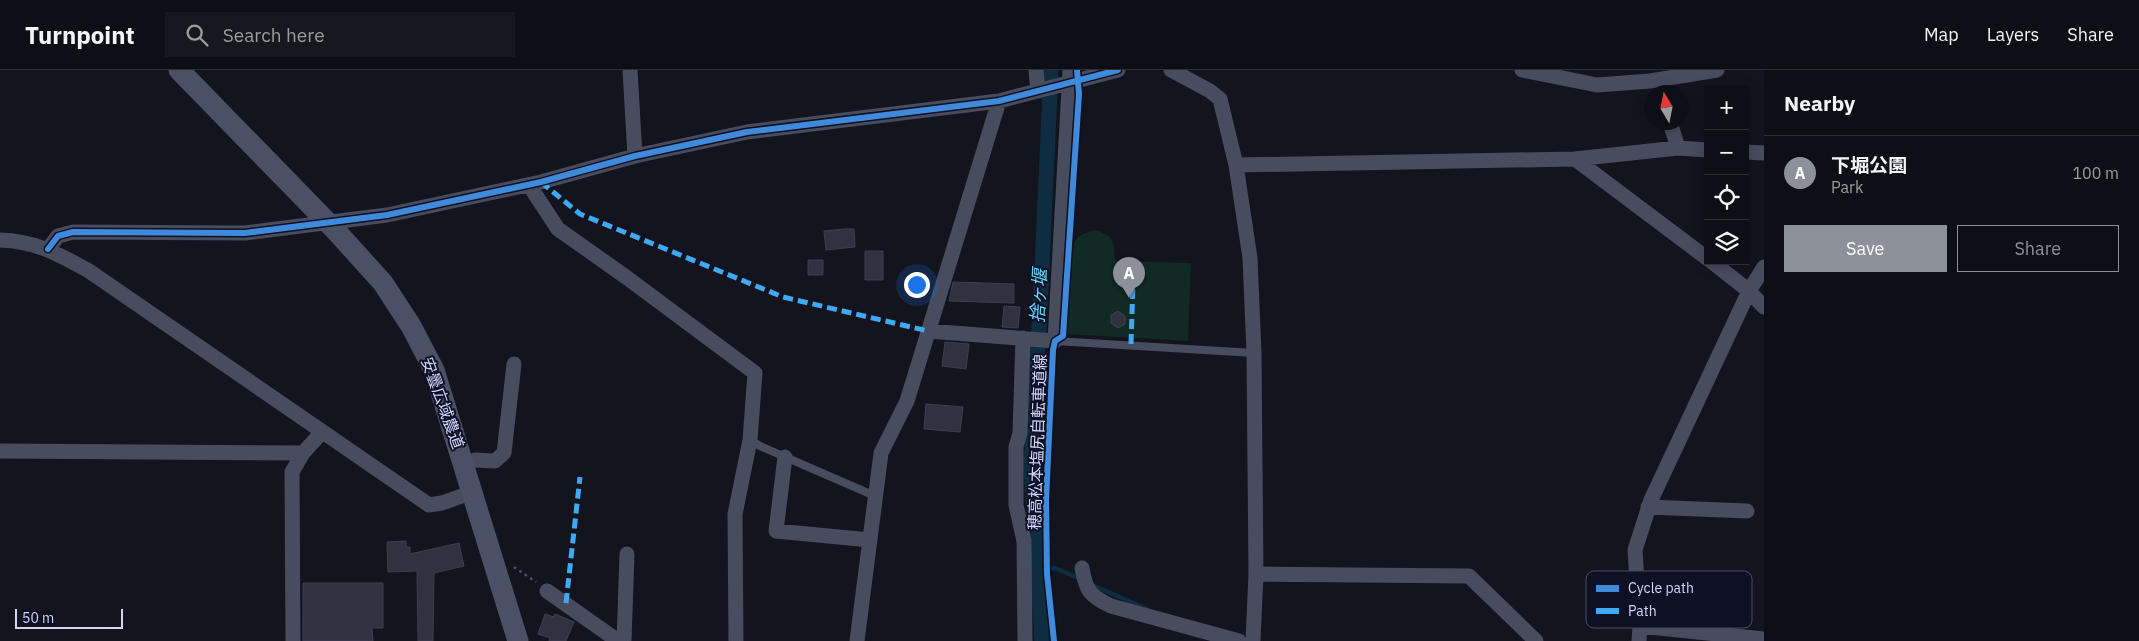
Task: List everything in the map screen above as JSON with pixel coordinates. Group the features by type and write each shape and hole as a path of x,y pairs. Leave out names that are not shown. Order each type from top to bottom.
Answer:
{"street":[{"name":"安曇広域農道","path":"179,70 329,224 383,283 411,326 434,370 518,641"},
{"path":"630,70 635,156"},
{"path":"1036,70 1040,91"},
{"path":"48,249 58,236 74,232 245,233 329,224 387,215 529,185 635,156 747,132 999,101 1040,91 1068,80 1118,70"},
{"path":"1171,70 1210,91 1220,99 1236,165 1250,258 1254,353 1256,574 1252,641"},
{"path":"1522,70 1597,85 1658,81 1717,70"},
{"path":"928,331 1053,341 1068,80"},
{"path":"857,641 881,453 907,401 999,101"},
{"path":"1672,130 1678,148"},
{"path":"1236,165 1575,159 1678,148 1704,150"},
{"path":"1749,152 1764,154"},
{"path":"1575,159 1704,256"},
{"path":"529,185 558,229 755,373 750,440 735,514 736,641"},
{"path":"0,240 20,240 48,249 89,271 211,353 429,505 442,503 473,492"},
{"path":"1715,265 1749,291 1764,307"},
{"path":"1636,571 1635,550 1648,507 1749,291 1764,267"},
{"path":"1023,338 1020,433 1016,447 1016,505 1024,540 1025,641"},
{"path":"475,460 495,461 504,453 514,364"},
{"path":"293,641 292,472 303,453 322,432"},
{"path":"0,451 303,453"},
{"path":"785,457 776,531 870,540"},
{"path":"1648,507 1747,511"},
{"path":"624,641 627,554"},
{"path":"1082,568 1085,585 1096,599 1111,606 1239,641"},
{"path":"1256,574 1469,576 1536,641"},
{"path":"547,590 618,641"},
{"path":"1639,634 1764,639"}],"lane":[{"path":"1053,341 1254,353"},
{"path":"750,440 875,496"}],"path":[{"path":"508,564 547,590"}],"green space":[{"path":"1095,230 1110,237 1114,244 1115,261 1191,263 1188,341 1067,334 1072,247 1081,235"}],"building":[{"path":"854,229 855,247 826,250 824,231"},
{"path":"865,251 883,251 883,280 865,280"},
{"path":"808,260 823,260 823,275 808,275"},
{"path":"953,282 1014,284 1014,303 949,301"},
{"path":"1004,306 1020,307 1018,328 1002,327"},
{"path":"1118,311 1125,316 1125,324 1118,328 1111,323 1111,315"},
{"path":"945,342 969,344 966,369 942,366"},
{"path":"926,404 963,407 960,432 924,429"},
{"path":"406,541 406,547 410,547 410,554 459,543 464,566 434,573 433,641 418,641 417,571 388,572 387,542"},
{"path":"303,583 383,583 383,628 372,628 373,641 303,641"},
{"path":"545,614 554,617 555,614 574,622 566,641 549,641 550,638 538,634"}],"waterway":[{"name":"捨ヶ堰","path":"1042,641 1031,466 1051,70"},
{"path":"1037,569 1055,568 1081,579"},
{"path":"1090,584 1147,609"}],"marked path":[{"path":"541,182 580,214 783,297 928,331"},
{"path":"1131,344 1133,282"},
{"path":"566,603 580,477"}],"cycle path":[{"name":"穂高松本塩尻自転車道線","path":"1054,641 1047,574 1046,500 1053,350 1055,341 1063,336 1079,94 1077,70"},
{"path":"48,249 58,236 73,232 245,233 387,215 541,182 635,156 747,132 999,101 1118,70"}],"place":[{"name":"下堀公園","path":"1129,298"}]}
